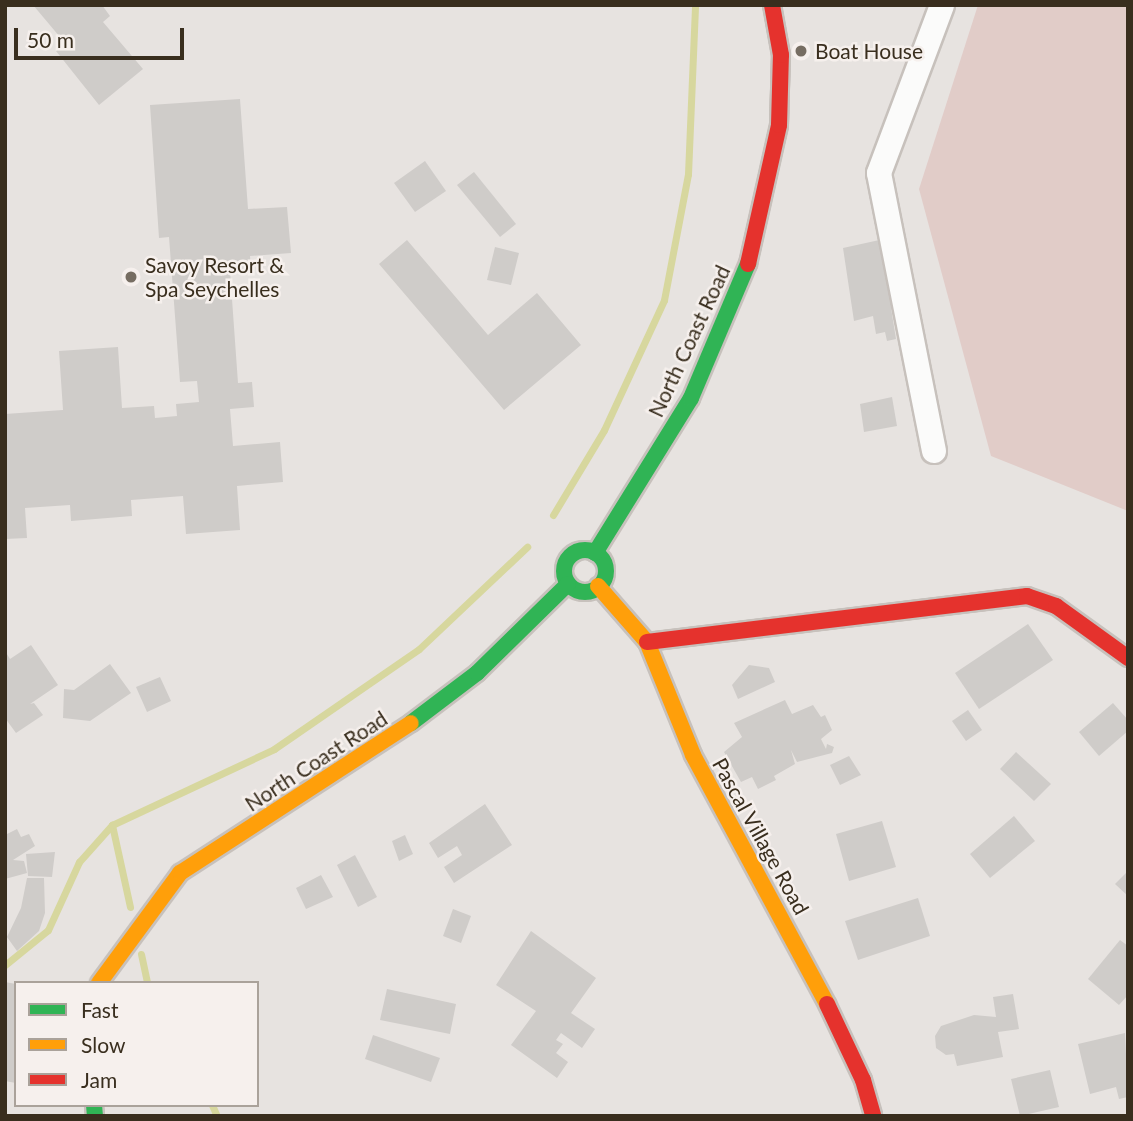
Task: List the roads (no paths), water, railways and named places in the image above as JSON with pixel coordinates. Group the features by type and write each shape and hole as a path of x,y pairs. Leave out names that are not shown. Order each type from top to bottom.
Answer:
{"main road":[{"name":"North Coast Road","path":"595,553 691,398 743,283 767,195 779,125 781,55 772,5"},
{"path":"595,553 605,565 598,586 583,592 569,584 564,569 572,554 595,553"},
{"name":"North Coast Road","path":"100,981 180,873 387,743 477,673 569,584"},
{"name":"Pascal Village Road","path":"598,586 647,642 693,755 805,958 863,1080 873,1116"},
{"path":"647,642 1027,597 1056,606 1128,658"}],"street":[{"path":"934,451 879,173 942,5"}],"waterway":[{"path":"553,515 604,430 664,300 688,174 695,5"},
{"path":"5,965 48,930 79,862 112,825 274,749 419,649 527,547"},
{"path":"112,825 130,907"},
{"path":"141,954 147,981"},
{"path":"213,1107 217,1116"}],"place":[{"name":"Boat House","path":"801,51"},
{"name":"Savoy Resort & Spa Seychelles","path":"131,277"}]}
